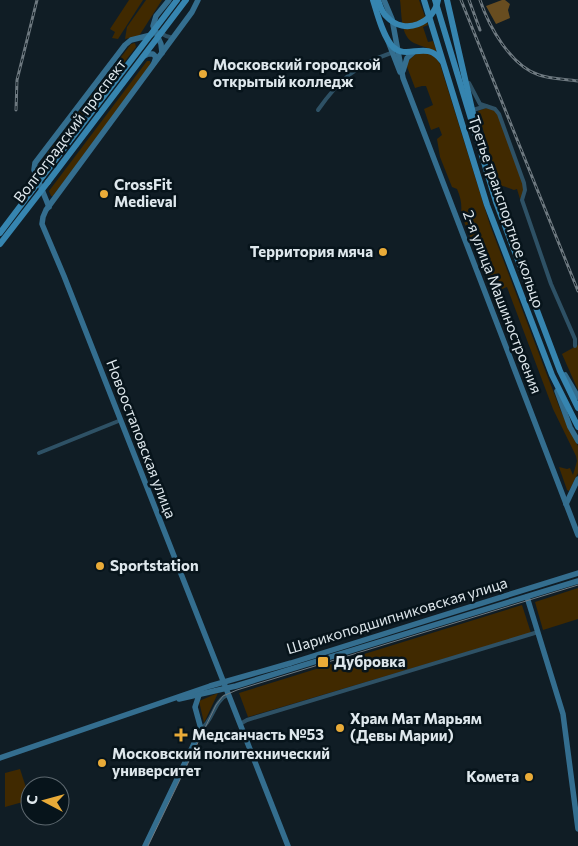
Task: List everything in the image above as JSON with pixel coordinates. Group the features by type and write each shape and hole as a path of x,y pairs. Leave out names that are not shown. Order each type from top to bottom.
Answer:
{"main road":[{"path":"163,50 154,21 169,0"},
{"name":"Волгоградский проспект","path":"0,244 145,56 156,32 178,0"},
{"name":"Волгоградский проспект","path":"0,233 140,50 186,0"},
{"path":"173,38 192,12 198,0"},
{"path":"372,0 391,40 394,51 427,50 436,54 443,62 448,74"},
{"path":"378,0 388,18 395,23 408,26 417,25 428,19 436,9 436,0"},
{"path":"384,0 392,19 391,40"},
{"name":"Третье транспортное кольцо","path":"424,0 487,205 552,375 578,427"},
{"name":"Третье транспортное кольцо","path":"436,0 480,152 501,214 554,355 578,408"},
{"path":"447,0 473,110 480,152"},
{"path":"49,206 34,170 35,163 131,40 156,32"},
{"name":"Новоостаповская улица","path":"173,38 49,206 43,217 43,227 288,846"},
{"path":"131,40 139,42 140,50"},
{"path":"404,78 403,69 405,61 417,50"},
{"name":"2-я улица Машиностроения","path":"394,51 578,535"},
{"path":"145,56 155,55 154,64"},
{"path":"554,355 578,397"},
{"name":"2-я улица Машиностроения","path":"552,375 567,419 578,441"},
{"path":"566,504 578,480"},
{"name":"Шарикоподшипниковская улица","path":"226,688 578,573"},
{"name":"Шарикоподшипниковская улица","path":"226,688 578,581"},
{"path":"527,597 534,587"},
{"path":"515,593 524,594 527,597 563,714 578,828"},
{"path":"530,607 537,594"},
{"path":"514,601 523,601 530,607"},
{"path":"174,700 186,699 226,688"},
{"path":"0,758 174,700 226,688"},
{"path":"195,707 199,695"},
{"path":"146,846 201,729 195,707 186,699"}],"street":[{"path":"156,32 173,38"},
{"path":"145,56 163,50"},
{"path":"318,110 347,76 365,63 394,51"},
{"path":"464,74 480,104 495,109 499,114 524,183 525,190 522,200 551,284 575,339 575,346"},
{"path":"473,110 486,106"},
{"path":"39,453 121,420"},
{"path":"240,724 256,717 538,632"},
{"path":"201,729 208,722 226,688"}],"shaded area":[{"path":"129,0 143,0 118,39 112,38 115,32 110,29"},
{"path":"146,0 162,0 139,36 125,39 127,27"},
{"path":"400,0 419,0 428,25 423,27 428,42 433,41 437,52 409,40 402,24"},
{"path":"502,0 510,4 508,10 510,18 496,24 486,6"},
{"path":"135,43 136,47 42,169 40,163 131,44"},
{"path":"418,52 431,55 440,64 490,225 560,409 578,446 578,473 569,491 559,467 570,468 573,475 577,461 576,456 553,409 507,287 497,291 533,384 529,385 461,214 461,202 457,189 452,187 440,157 437,139 442,135 439,127 431,130 424,109 433,105 426,86 415,88 406,64"},
{"path":"147,61 150,61 151,64 53,196 51,196 49,191"},
{"path":"486,108 497,112 524,187 522,198 520,199 517,189 514,190 503,186 499,188 478,111"},
{"path":"578,345 578,390 562,354"},
{"path":"578,588 578,619 543,630 535,602"},
{"path":"522,605 531,633 248,717 239,693"},
{"path":"218,693 204,723 199,701"},
{"path":"20,769 22,776 20,776 20,803 5,807 5,773"}],"tram line":[{"path":"148,846 216,705 223,696 237,690 578,585"}],"railway":[{"path":"16,110 17,80 37,0"},
{"path":"461,0 578,291"},
{"path":"469,0 480,30"},
{"path":"480,0 495,33 519,63 539,75 578,81"}],"place":[{"name":"Московский городской открытый колледж","path":"203,74"},
{"name":"CrossFit Medieval","path":"104,194"},
{"name":"Территория мяча","path":"383,252"},
{"name":"Sportstation","path":"100,566"},
{"name":"Дубровка","path":"323,662"},
{"name":"Храм Мат Марьям (Девы Марии)","path":"340,728"},
{"name":"Медсанчасть №53","path":"181,735"},
{"name":"Московский политехнический университет","path":"102,763"},
{"name":"Комета","path":"529,777"}]}
